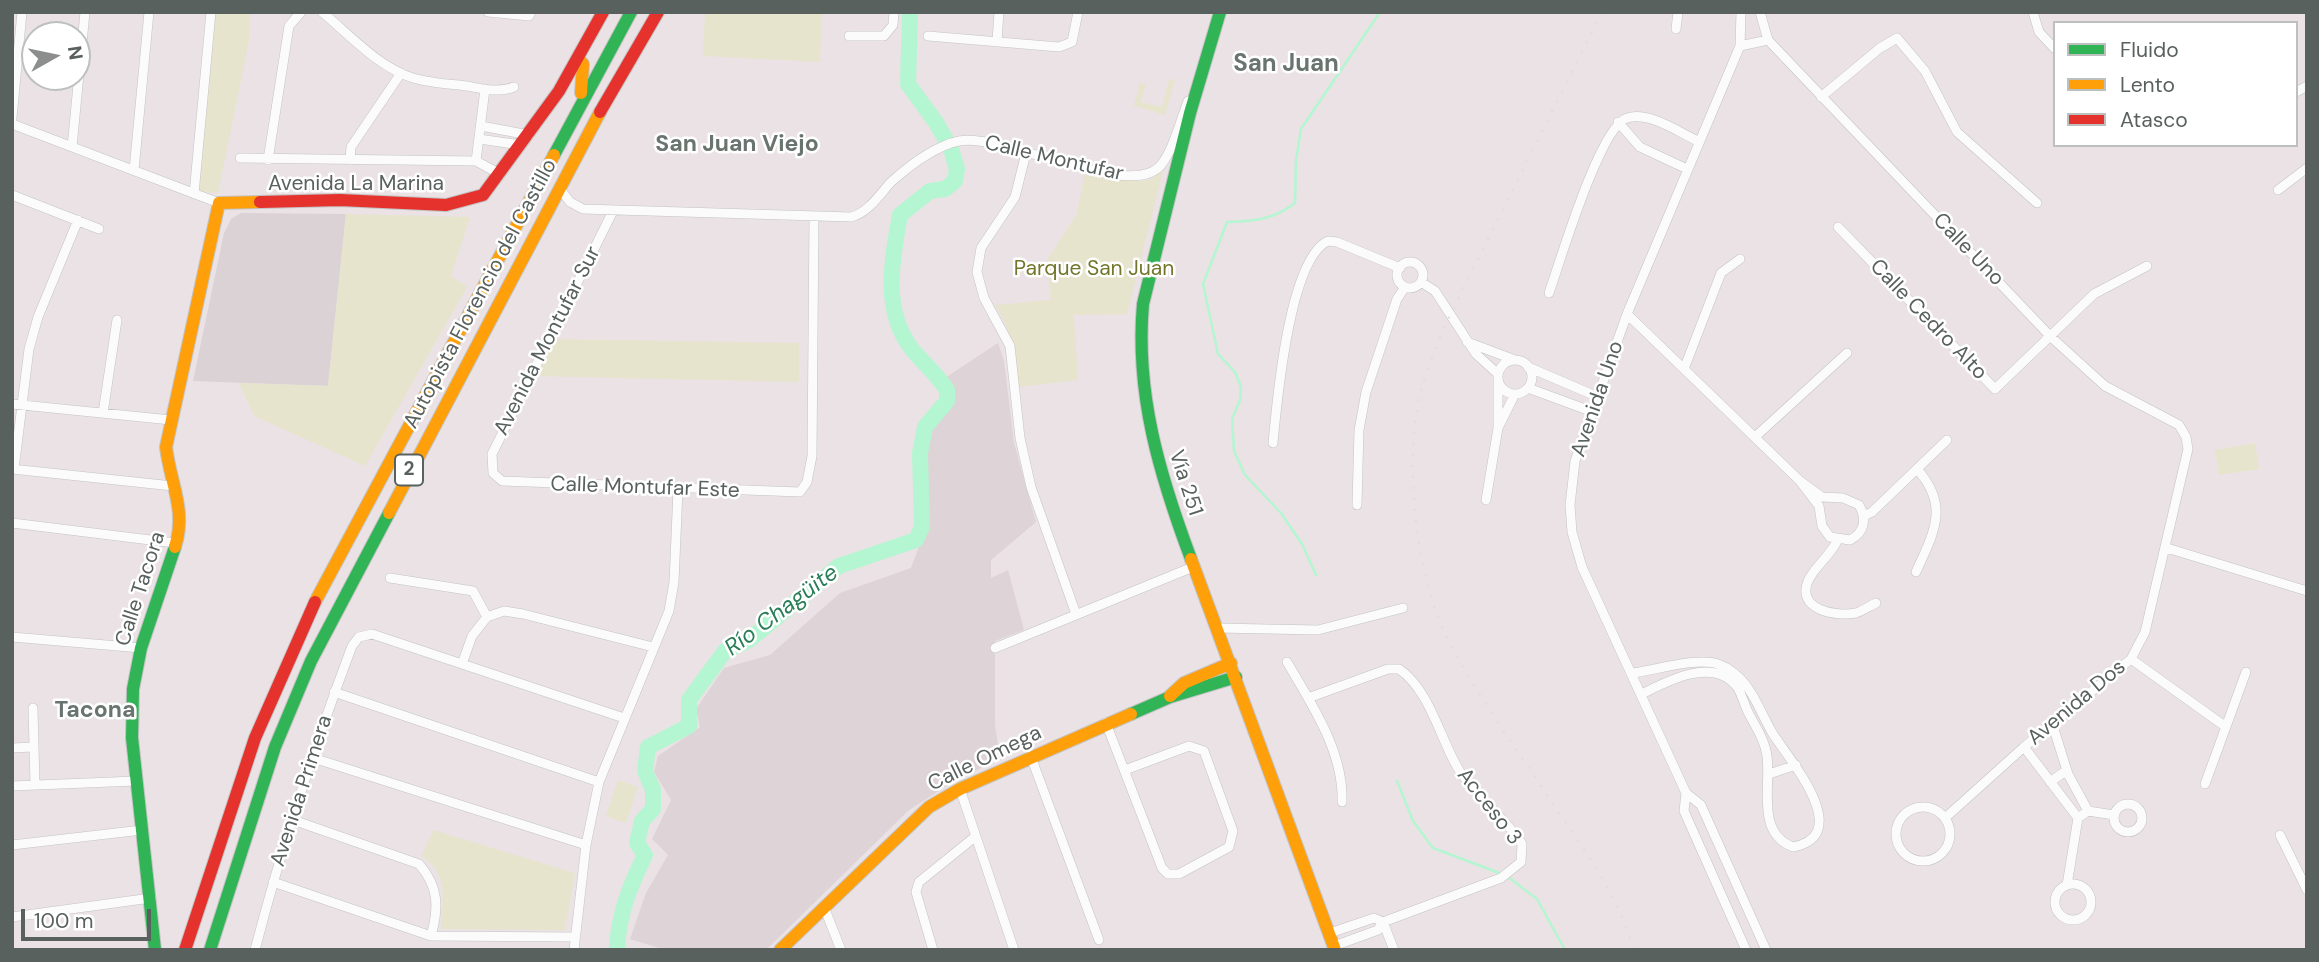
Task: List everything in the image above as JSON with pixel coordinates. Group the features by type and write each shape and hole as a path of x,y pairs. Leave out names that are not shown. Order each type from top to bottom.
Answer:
{"main road":[{"name":"Avenida La Marina","path":"219,203 340,200 446,205 483,195 525,140 578,59 603,12"},
{"name":"Autopista Florencio del Castillo","path":"185,950 255,738 290,653 339,552 579,103 631,12"},
{"name":"Autopista Florencio del Castillo","path":"211,950 275,747 311,661 360,561 601,110 658,12"},
{"name":"Vía 251","path":"1220,12 1207,50 1143,304 1139,333 1148,432 1193,567 1231,663 1333,943"},
{"path":"578,59 583,64 579,103"},
{"name":"Calle Tacora","path":"156,950 132,738 133,689 141,648 181,520 166,447 219,203"},
{"name":"Calle Omega","path":"1170,697 1184,684 1231,663"},
{"name":"Calle Omega","path":"779,950 915,818 935,802 1106,723 1170,697 1188,694 1236,677"}],"street":[{"path":"12,118 22,12"},
{"path":"72,148 85,12"},
{"path":"134,170 149,12"},
{"path":"194,194 211,12"},
{"path":"268,160 289,26 301,12"},
{"path":"322,12 380,61 401,73 415,78 485,89 504,91 514,87"},
{"path":"488,12 530,14"},
{"path":"849,36 884,36 893,25 894,12"},
{"path":"997,41 999,12"},
{"path":"928,36 1051,47 1072,42 1078,12"},
{"path":"1676,29 1678,12"},
{"name":"Avenida Uno","path":"1741,12 1740,46 1686,169 1628,314 1575,461 1570,505 1572,533 1582,567 1686,793 1685,811 1746,950"},
{"path":"2033,12 2039,32 2053,47"},
{"path":"1740,46 1760,41 1761,13"},
{"name":"Calle Uno","path":"1742,25 1821,97 2051,337 2105,386 2179,425 2186,436"},
{"path":"1821,97 1880,48 1897,38 1925,71 1957,132 2037,203"},
{"name":"Calle Montufar","path":"560,189 576,206 614,211 851,216 862,213 893,180 945,146 958,141 979,141 1125,176 1145,176 1152,172 1169,150 1207,50"},
{"path":"350,160 351,147 401,73"},
{"path":"476,161 485,89"},
{"path":"1549,293 1599,154 1618,122 1628,117 1644,117 1698,141"},
{"path":"1618,122 1640,147 1686,169"},
{"path":"12,124 219,203"},
{"path":"481,126 525,140"},
{"path":"479,139 525,140"},
{"path":"1026,153 1015,197 981,248 977,272 984,298 1010,346 1020,438 1031,487 1076,614"},
{"path":"240,158 476,161 500,174"},
{"path":"2278,190 2307,168"},
{"path":"13,197 99,229"},
{"name":"Avenida Montufar Sur","path":"493,472 492,454 614,211"},
{"name":"Calle Montufar Este","path":"493,472 502,481 512,483 800,492 807,482 812,456 814,217"},
{"path":"78,220 38,317 29,349 17,405 13,469 173,486"},
{"name":"Calle Cedro Alto","path":"1838,226 1995,389 2051,337"},
{"path":"1273,443 1284,336 1313,252 1328,241 1337,242 1400,268"},
{"path":"1684,369 1721,273 1740,259"},
{"path":"1409,262 1419,266 1422,271 1421,282 1417,286 1405,287 1398,279 1400,268 1409,262"},
{"path":"2051,337 2094,294 2147,266"},
{"path":"1421,282 1435,291 1465,341 1498,377 1501,387 1515,394"},
{"path":"1357,505 1359,430 1366,392 1397,299 1405,287"},
{"path":"1628,314 1800,481 1822,498 1852,500 1859,505 1864,516 1863,527 1856,537 1837,541 1830,537 1822,526 1819,506 1800,481"},
{"path":"103,413 117,320"},
{"path":"1465,341 1598,397"},
{"path":"1755,437 1847,354"},
{"path":"1486,500 1498,428 1498,377 1507,362 1515,360"},
{"path":"1498,428 1515,394 1528,388 1531,381 1528,367"},
{"path":"1528,388 1593,412"},
{"path":"17,405 171,420"},
{"name":"Avenida Dos","path":"1945,818 2024,747 2130,659 2145,632 2188,449 2186,436"},
{"path":"1864,516 1872,512 1947,440"},
{"path":"1916,572 1937,520 1936,501 1930,484 1917,469"},
{"path":"574,950 586,845 599,782 669,611 674,582 678,490"},
{"path":"12,523 175,543"},
{"path":"1837,541 1833,552 1809,579 1806,590 1809,601 1818,610 1830,614 1858,612 1875,603"},
{"path":"2166,548 2307,591"},
{"path":"995,649 1193,567"},
{"path":"390,578 473,591 487,617"},
{"path":"1217,628 1318,630 1404,608"},
{"path":"624,718 462,664 472,636 487,617 504,611 653,647"},
{"name":"Avenida Primera","path":"257,949 290,819 352,646 359,637 372,634 462,664"},
{"path":"12,637 141,648"},
{"path":"2130,659 2226,727"},
{"path":"1633,673 1702,661 1733,673 1748,685 1772,733 1814,793 1817,828 1810,840 1802,846 1793,847 1780,842 1772,834 1768,818 1769,774 1764,741 1737,688 1729,679 1711,673 1691,674 1671,679 1642,694"},
{"path":"1287,662 1339,762 1343,779 1342,802"},
{"path":"1688,663 1691,674"},
{"name":"Acceso 3","path":"1308,698 1388,669 1399,669 1408,675 1419,689 1460,773 1483,804 1522,845 1521,862 1516,869 1501,878 1383,922 1374,918 1333,943"},
{"path":"2205,784 2246,672"},
{"path":"334,692 599,782"},
{"path":"1748,712 1759,707"},
{"path":"33,708 35,785"},
{"path":"1106,723 1162,868 1168,874 1179,874 1222,853 1232,839 1233,831 1208,758 1197,747 1162,754 1125,769"},
{"path":"2052,723 2067,770 2088,811"},
{"path":"12,748 33,747"},
{"path":"2024,747 2078,818"},
{"path":"310,757 586,845"},
{"path":"1031,757 1099,940"},
{"path":"1769,774 1796,765"},
{"path":"2050,782 2067,770"},
{"path":"12,786 136,780"},
{"path":"960,789 1014,950"},
{"name":"Avenida Uno","path":"1686,793 1701,805 1766,950"},
{"path":"1926,807 1945,818 1950,840 1940,855 1920,861 1904,852 1897,837 1898,827 1909,812 1926,807"},
{"path":"2067,885 2079,885 2089,894 2091,906 2079,919 2062,916 2056,905 2058,893 2067,885 2078,818 2088,811 2114,815"},
{"path":"290,819 419,864 430,877 435,889 437,903 430,936"},
{"path":"12,845 142,830"},
{"path":"2280,835 2307,890"},
{"path":"933,950 916,892 919,882 976,836"},
{"path":"273,882 430,936 575,937"},
{"path":"12,917 150,898"},
{"path":"824,907 841,950"},
{"path":"1383,922 1394,950"}],"shaded area":[{"path":"241,213 346,214 328,386 193,381 224,233 231,219"},
{"path":"998,343 1004,361 1014,443 1036,522 991,560 991,578 1008,570 1024,630 995,641 995,725 1000,758 950,784 909,810 766,950 666,950 630,939 646,893 668,855 652,839 671,800 654,772 658,756 700,727 696,709 724,668 770,655 840,593 911,568 929,519 926,461 930,430 950,402 951,389 945,378"}],"green space":[{"path":"213,12 250,12 249,41 218,193 197,191"},
{"path":"705,12 822,12 820,62 703,56"},
{"path":"1169,79 1175,80 1165,115 1134,106 1140,83 1146,84 1141,102 1162,107"},
{"name":"Parque San Juan","path":"1164,167 1127,314 1074,315 1078,380 1018,387 1012,344 995,305 1051,300 1047,260 1077,214 1084,175 1143,181 1152,179"},
{"path":"346,214 470,217 451,276 467,287 365,466 254,416 239,383 328,386"},
{"path":"553,339 799,343 799,382 532,376"},
{"path":"2255,443 2259,469 2219,475 2215,450"},
{"path":"618,780 638,787 626,823 606,816"},
{"path":"433,830 575,873 565,930 441,929 441,880 422,856"}],"waterway":[{"name":"Río Chagüite","path":"617,950 626,901 645,855 637,843 642,821 653,809 653,790 645,771 648,747 689,726 689,700 725,651 749,640 839,566 916,540 922,527 920,453 925,427 947,401 947,390 911,348 902,333 893,301 892,267 900,215 930,191 945,189 955,181 957,169 951,149 937,124 908,84 910,12"},
{"path":"1316,575 1302,544 1281,513 1245,475 1234,451 1232,419 1240,400 1241,387 1235,372 1218,354 1203,284 1227,222 1263,218 1279,213 1295,203 1296,160 1301,129 1380,12"},
{"path":"1397,781 1413,821 1433,848 1502,874"},
{"path":"1508,877 1537,899 1565,950"}],"railway":[{"path":"1602,12 1450,315 1430,361 1417,410 1413,464 1416,525 1421,555 1436,611 1446,635 1482,699 1599,872 1619,910 1633,950"}],"traffic: fast":[{"path":"554,155 631,12"},
{"path":"1191,559 1169,497 1152,434 1146,402 1141,337 1143,304 1190,113 1220,12"},
{"path":"210,950 275,747 311,661 389,513"},
{"path":"155,950 132,738 133,689 141,648 175,547"},
{"path":"1131,714 1170,697 1236,677"}],"traffic: slow":[{"path":"578,59 583,64 581,93"},
{"path":"389,513 600,112"},
{"path":"315,602 554,155"},
{"path":"175,547 178,509 166,447 219,203 260,202"},
{"path":"1191,559 1335,950"},
{"path":"1170,696 1184,683 1231,663"},
{"path":"780,950 929,807 960,789 1131,714"}],"traffic: jam":[{"path":"260,202 340,200 446,205 483,195 559,91 603,12"},
{"path":"600,112 658,12"},
{"path":"185,950 255,738 315,602"}],"district":[{"name":"San Juan","path":"1286,65"},
{"name":"San Juan Viejo","path":"737,145"},
{"name":"Tacona","path":"95,711"}]}
